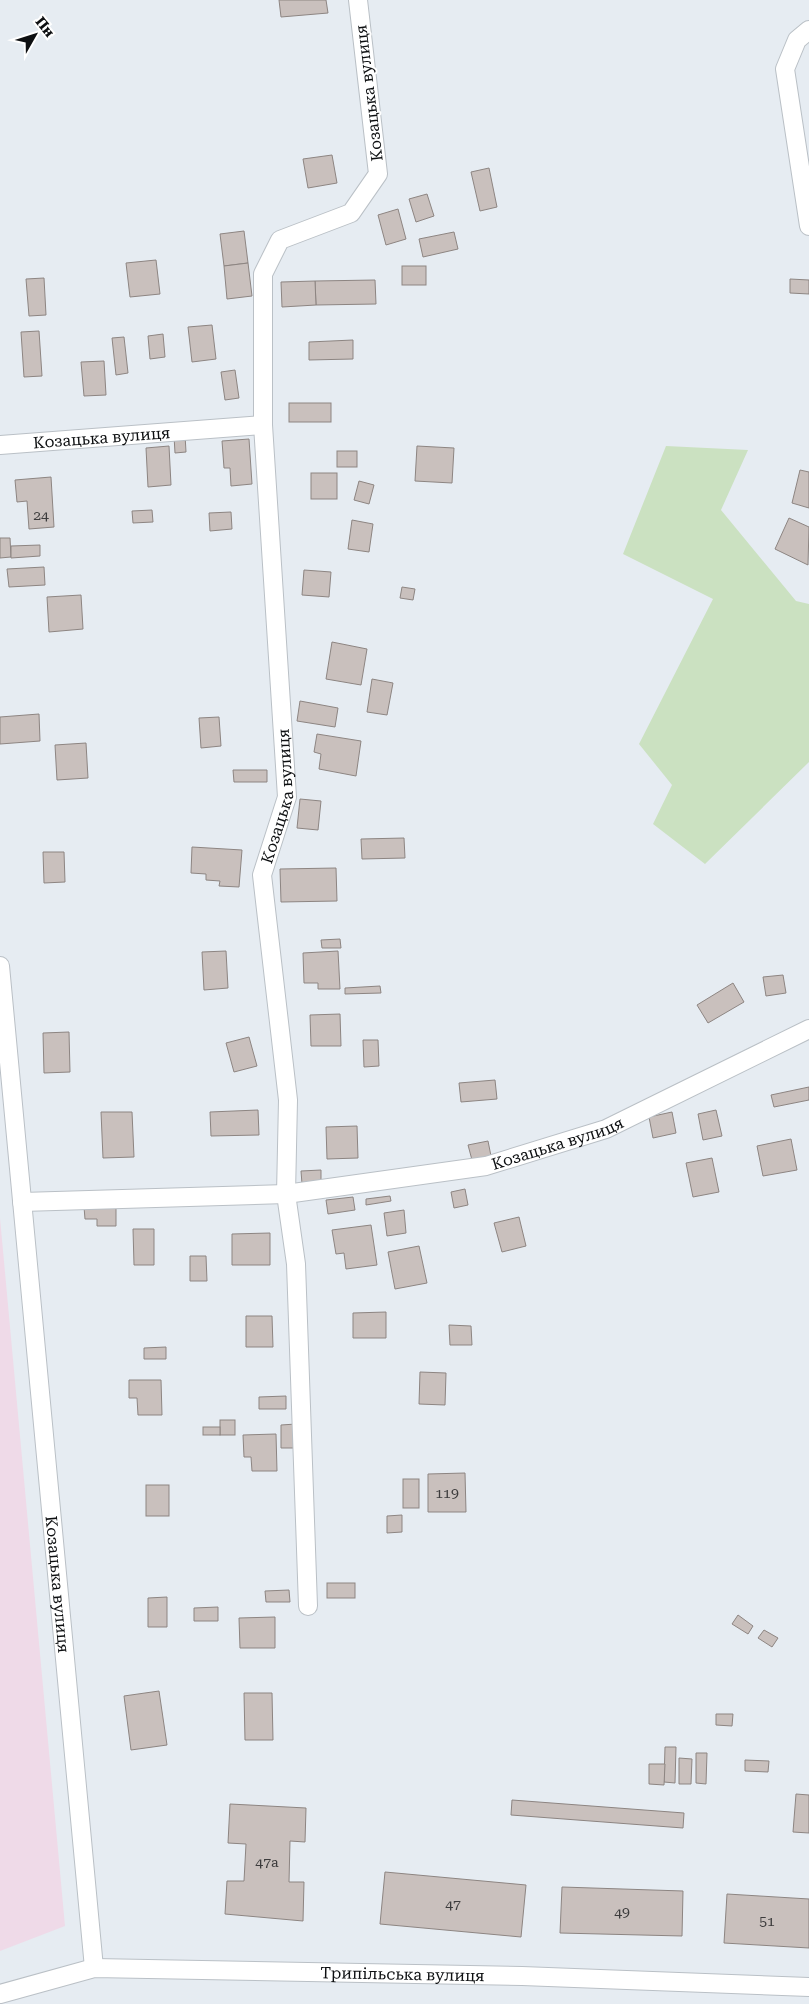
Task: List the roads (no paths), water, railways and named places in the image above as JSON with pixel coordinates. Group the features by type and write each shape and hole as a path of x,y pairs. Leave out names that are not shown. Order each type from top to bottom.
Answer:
{"street":[{"name":"Козацька вулиця","path":"308,1606 296,1264 286,1194 288,1100 262,875 287,797 264,425 263,274 280,240 351,213 378,174 358,0"},
{"path":"809,30 797,40 785,69 809,226"},
{"name":"Козацька вулиця","path":"0,445 264,425"},
{"name":"Козацька вулиця","path":"0,966 94,1968"},
{"name":"Козацька вулиця","path":"22,1202 286,1194 486,1166 606,1129 809,1029"},
{"name":"Трипільська вулиця","path":"0,1994 94,1968 522,1976 809,1987"}]}
